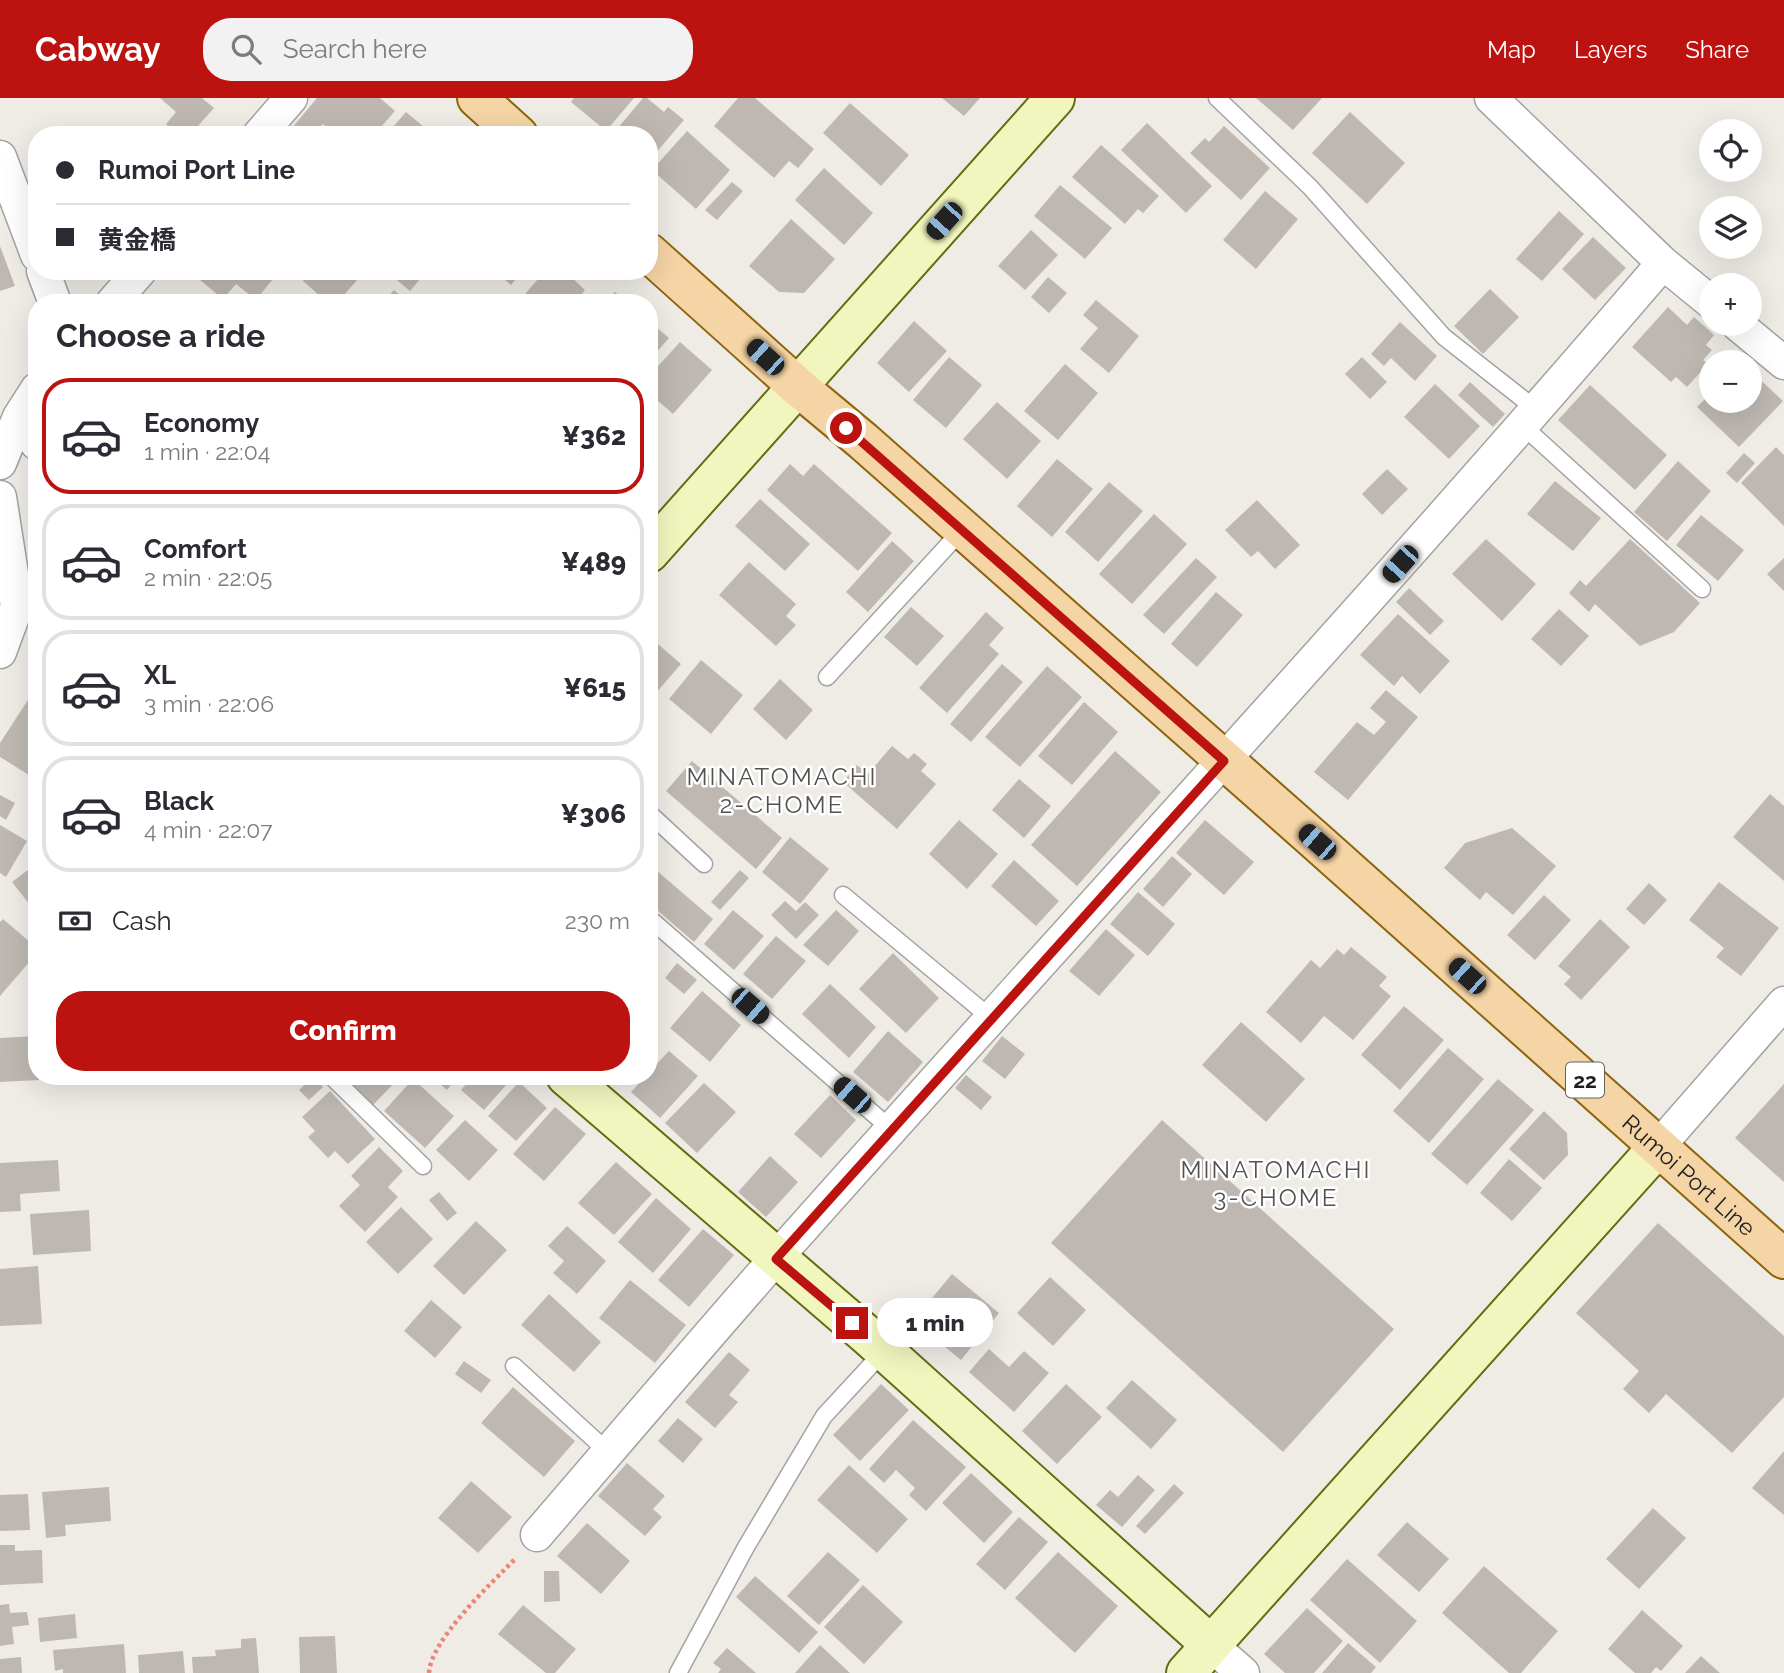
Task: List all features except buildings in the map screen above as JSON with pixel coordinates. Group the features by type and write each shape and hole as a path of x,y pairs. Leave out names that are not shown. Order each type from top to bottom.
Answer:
{"main road":[{"path":"477,98 508,126"},
{"name":"Rumoi Port Line","path":"658,261 1317,842 1784,1259"}],"street":[{"path":"267,126 291,98"},
{"path":"658,543 1055,98"},
{"path":"1491,98 1663,263 1699,292"},
{"path":"0,157 28,231"},
{"path":"537,1535 776,1259 1530,418 1663,263"},
{"path":"120,294 131,280"},
{"path":"1751,336 1784,363"},
{"path":"0,463 19,417 28,403"},
{"path":"19,417 28,430"},
{"path":"0,497 17,606 0,652"},
{"path":"1199,1659 1784,1003"},
{"path":"576,1085 877,1344 1199,1659 1243,1673"}],"lane":[{"path":"1217,98 1310,187 1444,337 1530,418 1702,589"},
{"path":"827,677 962,530"},
{"path":"658,821 704,863"},
{"path":"843,895 992,1019"},
{"path":"658,926 892,1130"},
{"path":"340,1085 423,1166"},
{"path":"678,1673 746,1547 824,1416 877,1344"},
{"path":"514,1366 608,1452"}],"path":[{"path":"429,1673 429,1661 456,1622 537,1535"}],"district":[{"name":"MINATOMACHI 2-CHOME","path":"782,790"},
{"name":"MINATOMACHI 3-CHOME","path":"1276,1183"}],"route":[{"path":"846,428 1224,761 776,1259 852,1323"}]}
